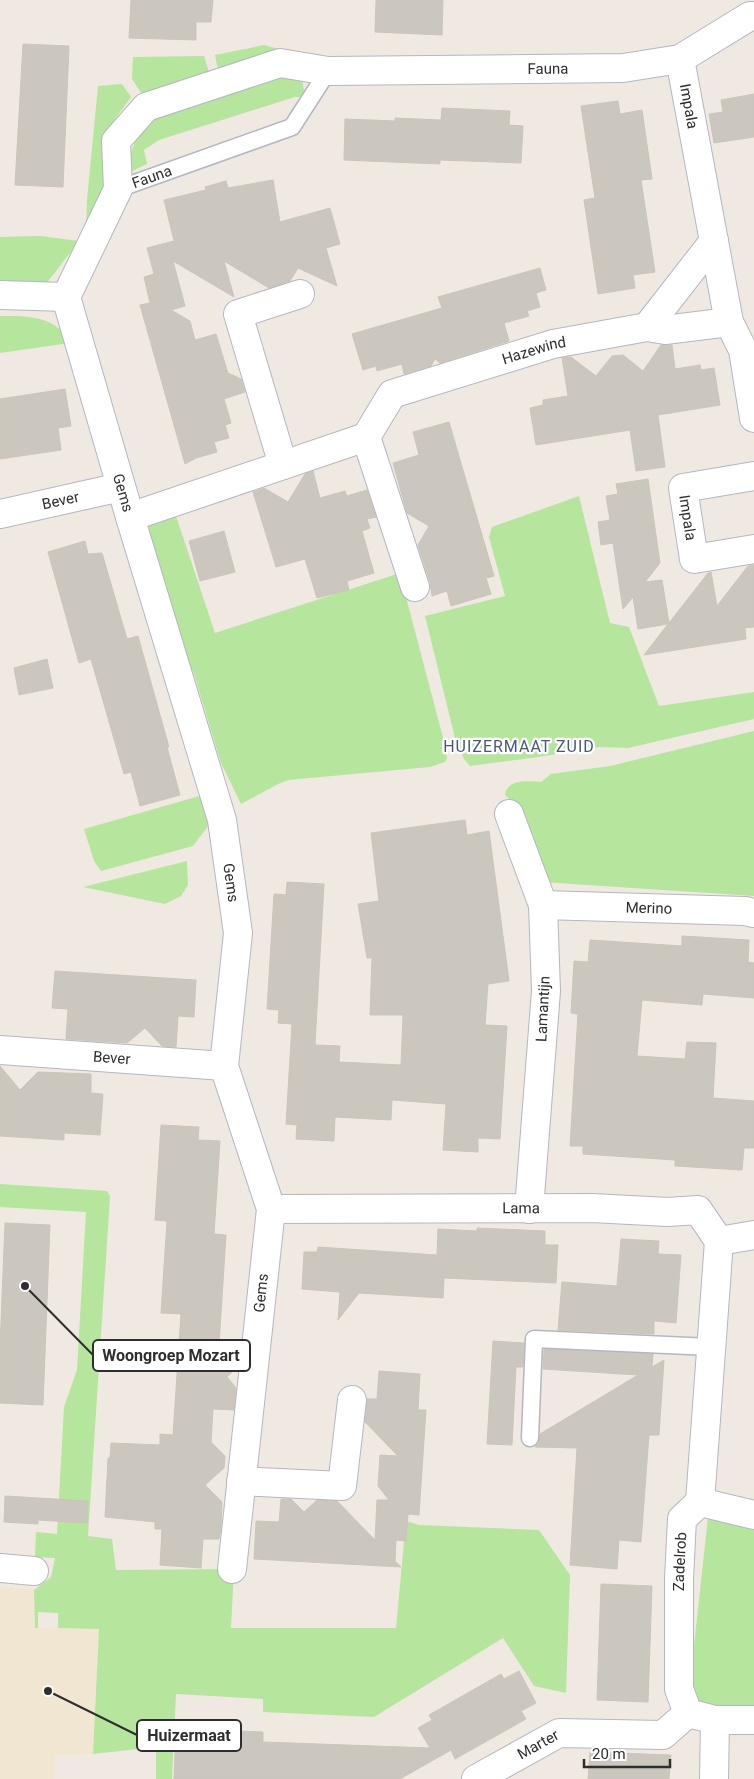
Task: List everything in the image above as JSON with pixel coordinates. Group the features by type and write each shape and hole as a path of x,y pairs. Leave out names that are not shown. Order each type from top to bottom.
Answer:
{"street":[{"name":"Fauna","path":"66,296 118,189 116,141 146,107 280,63 328,70 623,68 680,59 752,11"},
{"name":"Impala","path":"680,59 728,322 743,350 754,418"},
{"path":"647,327 714,241"},
{"path":"283,465 238,314 300,294"},
{"path":"0,295 66,296"},
{"name":"Gems","path":"66,296 121,487 222,820 238,933 224,1066 270,1210 232,1569"},
{"name":"Hazewind","path":"366,436 392,394 552,344 647,327 665,330 728,322"},
{"path":"130,517 366,436 415,587"},
{"name":"Impala","path":"754,476 684,488 694,559 754,549"},
{"name":"Bever","path":"0,514 121,487"},
{"name":"Lamantijn","path":"509,814 543,905 546,991 529,1209"},
{"name":"Merino","path":"543,905 745,911 754,913"},
{"name":"Bever","path":"0,1050 224,1066"},
{"name":"Lama","path":"270,1210 592,1208 668,1212 698,1210 719,1241"},
{"path":"754,1235 719,1241 700,1502 754,1515"},
{"path":"240,1481 342,1486 352,1400"},
{"name":"Zadelrob","path":"688,1713 679,1689 681,1536 682,1519 700,1502"},
{"path":"0,1568 34,1570"},
{"path":"688,1713 715,1720 754,1720"},
{"name":"Marter","path":"476,1779 559,1733 663,1735 688,1713"},
{"path":"714,1779 715,1720"}],"lane":[{"name":"Fauna","path":"118,189 292,127 328,70"},
{"path":"530,1438 534,1339 711,1347"}],"shaded area":[{"path":"0,1587 34,1590 35,1628 99,1629 93,1754 55,1755 54,1779 0,1779"}],"green space":[{"path":"264,45 279,49 218,70 215,55"},
{"path":"204,56 209,72 142,94 132,79 133,57"},
{"path":"280,72 302,78 305,97 295,97 159,140 144,150 147,164 130,172 130,155 137,136 159,115"},
{"path":"122,84 131,97 113,122 106,190 86,229 98,86"},
{"path":"40,236 79,241 43,288 0,286 0,237"},
{"path":"0,316 30,317 49,322 64,334 70,343 0,353"},
{"path":"579,496 610,623 629,627 659,706 754,692 754,719 628,748 600,747 470,766 464,759 456,742 425,616 505,596 489,537 492,527"},
{"path":"174,510 215,633 403,572 409,591 407,601 446,749 447,758 445,762 430,767 288,780 241,804 221,763 194,674 187,658 148,537 149,524"},
{"path":"754,731 754,896 542,882 523,812 505,795 514,783 541,782 551,774 610,766"},
{"path":"203,795 211,822 193,846 101,871 94,861 84,829"},
{"path":"187,861 188,885 181,896 165,904 83,887"},
{"path":"0,1184 107,1191 110,1196 88,1536 112,1539 116,1570 234,1569 231,1628 396,1628 406,1521 419,1525 539,1530 570,1575 566,1693 534,1686 503,1638 374,1717 263,1712 263,1699 176,1694 172,1779 156,1779 156,1747 93,1754 99,1629 58,1628 58,1613 38,1612 38,1628 35,1628 34,1590 51,1577 55,1558 35,1557 36,1532 57,1534 64,1407 77,1370 86,1212 0,1207"},
{"path":"708,1517 754,1528 754,1707 719,1709 700,1704 690,1683"}],"building":[{"path":"131,0 213,0 211,22 196,22 196,40 129,38"},
{"path":"376,0 443,0 442,35 375,32"},
{"path":"23,44 69,46 63,187 15,185"},
{"path":"754,94 754,137 714,143 709,114 723,112 721,100"},
{"path":"618,101 620,114 642,110 652,179 641,180 655,272 633,275 635,288 598,294 584,200 595,198 581,106"},
{"path":"442,108 510,111 509,125 523,126 521,163 440,160 440,164 344,160 345,119 395,121 395,118 441,120"},
{"path":"273,180 280,222 330,208 340,244 326,248 337,286 298,268 290,281 269,288 224,261 234,297 173,261 185,306 171,310 190,321 195,340 216,334 228,373 241,379 245,392 224,399 231,423 225,425 229,438 214,442 217,452 196,458 185,464 140,305 150,303 144,277 154,274 147,248 174,241 164,200 206,190 205,187 226,181 228,188"},
{"path":"540,268 546,290 536,293 540,307 527,311 529,316 504,323 509,341 440,363 435,359 431,366 404,374 402,364 377,371 376,366 363,370 352,334 442,308 438,297"},
{"path":"661,345 672,345 675,369 700,365 701,370 714,368 720,405 658,415 665,467 636,471 630,430 536,445 530,408 543,405 543,400 568,396 562,358 571,357 596,376 612,356 623,355 643,371"},
{"path":"65,389 71,426 58,428 61,450 0,459 0,399"},
{"path":"449,422 494,576 486,578 491,594 451,606 447,591 432,596 430,582 418,545 429,526 407,513 393,463 419,455 413,432"},
{"path":"313,471 320,498 345,491 347,496 367,490 376,517 367,519 370,528 362,531 374,573 347,581 349,590 317,598 305,559 276,567 253,492 264,488 288,502 305,474"},
{"path":"648,479 660,563 645,582 662,580 669,623 708,573 711,572 717,606 748,566 754,565 754,627 745,628 746,639 644,655 668,624 638,629 633,597 623,609 613,543 601,545 598,522 610,520 606,496 618,494 616,484"},
{"path":"224,531 235,572 200,581 189,541"},
{"path":"85,541 88,554 102,553 127,639 138,636 169,747 167,747 180,795 140,806 131,772 124,774 91,659 79,663 48,552"},
{"path":"47,659 53,688 19,695 14,668"},
{"path":"465,820 467,835 489,831 509,981 488,984 485,1025 507,1026 500,1139 478,1138 478,1152 443,1150 446,1104 392,1100 391,1120 335,1117 334,1141 296,1139 297,1125 286,1124 292,1024 278,1023 279,1010 267,1009 274,894 286,895 287,882 324,884 315,1045 340,1046 339,1062 401,1065 403,1015 370,1015 372,958 367,958 358,904 379,901 371,833"},
{"path":"682,936 749,940 748,962 754,963 754,998 703,994 702,1005 642,1000 637,1056 685,1059 687,1042 716,1043 713,1098 754,1101 754,1148 744,1148 742,1170 675,1166 675,1160 583,1154 583,1146 570,1146 578,1014 571,1013 574,961 588,962 590,940 682,946"},
{"path":"55,971 196,980 194,1017 178,1016 176,1047 162,1046 145,1028 127,1043 66,1039 68,1009 52,1008"},
{"path":"0,1066 20,1090 38,1072 91,1074 91,1093 103,1094 100,1135 64,1133 64,1140 0,1136"},
{"path":"161,1125 199,1127 198,1140 220,1141 214,1234 226,1235 219,1345 240,1346 238,1366 227,1377 236,1388 234,1410 213,1409 211,1442 225,1456 224,1468 205,1485 222,1502 221,1528 219,1539 203,1539 201,1568 160,1565 162,1529 155,1529 155,1522 105,1517 108,1458 110,1458 111,1443 160,1445 160,1434 173,1435 181,1314 161,1313 167,1221 155,1220"},
{"path":"5,1223 50,1225 43,1405 0,1403 0,1347"},
{"path":"477,1228 545,1231 545,1245 558,1245 556,1283 444,1278 443,1298 359,1293 338,1320 340,1292 302,1289 304,1252 317,1252 318,1247 437,1255 438,1229 477,1231"},
{"path":"621,1239 659,1241 658,1254 681,1255 676,1323 654,1321 654,1334 558,1330 562,1282 617,1286"},
{"path":"493,1341 524,1343 523,1367 516,1367 512,1445 487,1444"},
{"path":"544,1349 653,1354 652,1367 664,1360 659,1435 649,1435 641,1542 619,1540 617,1569 570,1565 577,1448 535,1447 539,1443 540,1434 638,1375 543,1369"},
{"path":"379,1371 420,1374 418,1410 426,1410 419,1515 408,1514 406,1541 396,1540 395,1561 401,1567 254,1559 256,1521 279,1522 281,1499 291,1499 304,1512 317,1500 337,1501 375,1540 377,1500 389,1500 378,1486 380,1455 398,1456 365,1422 367,1399 377,1399"},
{"path":"5,1496 88,1501 87,1523 38,1520 38,1524 4,1522"},
{"path":"601,1584 652,1586 648,1702 597,1700"},
{"path":"519,1671 536,1703 521,1711 526,1719 455,1759 451,1750 400,1779 174,1779 176,1729 263,1732 263,1742 430,1748 418,1728 432,1720 429,1715 501,1674 504,1679"},
{"path":"590,1752 671,1755 669,1779 588,1779"}],"place":[{"name":"Woongroep Mozart","path":"25,1286"},
{"name":"Huizermaat","path":"48,1691"}],"district":[{"name":"HUIZERMAAT ZUID","path":"519,746"}]}
